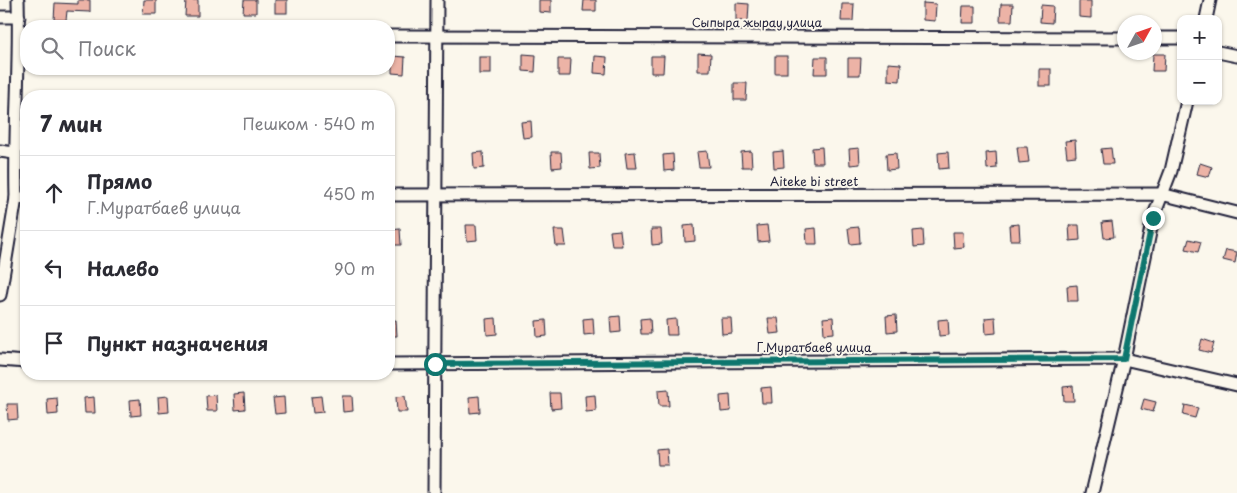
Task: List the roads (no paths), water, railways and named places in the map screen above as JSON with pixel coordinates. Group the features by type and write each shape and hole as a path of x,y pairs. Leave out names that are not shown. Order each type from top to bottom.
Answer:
{"street":[{"path":"18,0 20,25"},
{"path":"434,493 437,195 436,0"},
{"path":"1207,15 1210,0"},
{"path":"0,17 18,17"},
{"name":"Сыпыра жырау улица","path":"395,36 1117,38"},
{"path":"1162,38 1177,38"},
{"path":"1222,53 1237,56"},
{"path":"20,75 14,153 20,192"},
{"path":"1092,493 1124,359 1153,218 1171,171 1186,105"},
{"path":"0,151 14,153"},
{"name":"Aiteke bi street","path":"395,195 1161,194 1237,213"},
{"path":"0,295 20,203"},
{"name":"Г.Муратбаев улица","path":"395,364 1124,359 1237,385"},
{"path":"0,360 20,362"}]}
